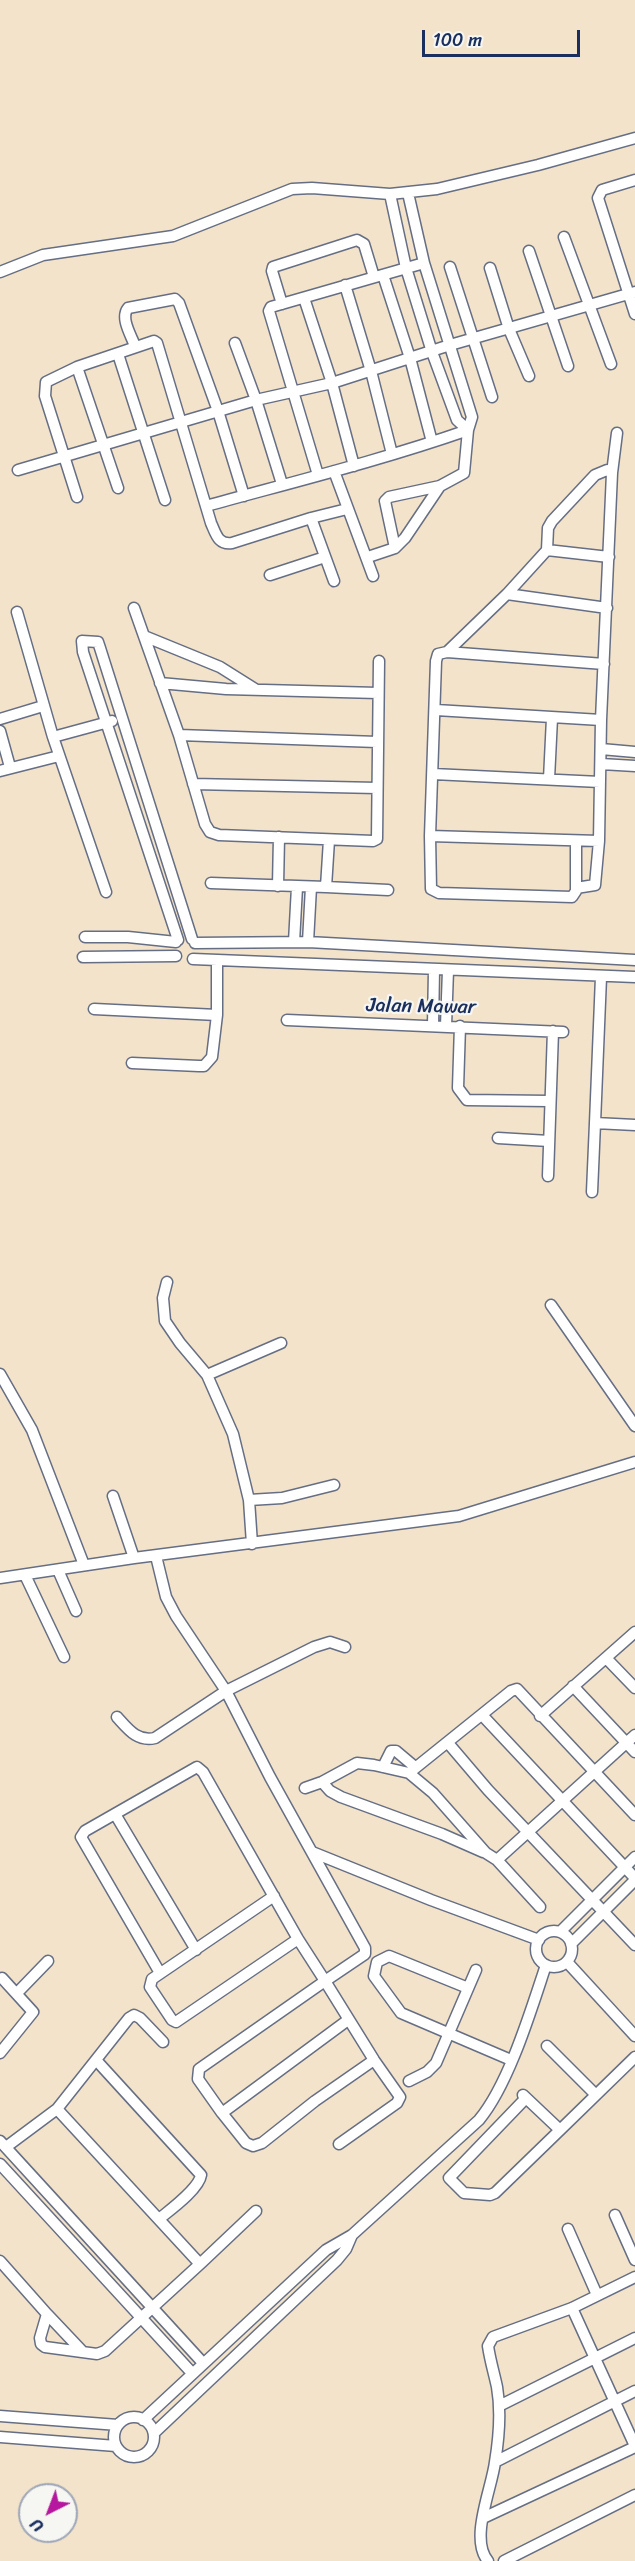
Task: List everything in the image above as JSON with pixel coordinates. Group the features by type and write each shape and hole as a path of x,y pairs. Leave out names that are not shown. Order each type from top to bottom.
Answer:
{"street":[{"path":"0,272 44,255 173,236 301,187 390,194 408,193 459,184 635,138"},
{"path":"635,180 602,190 598,198 632,293 635,314"},
{"path":"395,548 385,501 389,497 440,486 464,473 468,430 472,417 424,263 408,193"},
{"path":"390,194 406,268 432,352 457,420 468,430"},
{"path":"564,237 611,364"},
{"path":"282,304 272,271 273,267 357,240 364,244 379,276 410,358 432,442"},
{"path":"529,251 568,366"},
{"path":"318,475 269,315 271,308 424,263"},
{"path":"450,267 492,397"},
{"path":"490,268 510,329 529,376"},
{"path":"345,285 371,371 392,454"},
{"path":"18,470 256,400 332,383 472,338 632,293"},
{"path":"304,298 332,383 354,466"},
{"path":"135,346 124,319 125,311 128,308 175,299 179,303 219,411 244,495"},
{"path":"76,497 45,396 46,382 76,367 154,341 157,343 206,506 219,540 225,544 311,518 347,510"},
{"path":"236,343 282,484"},
{"path":"118,354 165,501"},
{"path":"76,367 105,445 118,488"},
{"path":"206,506 354,466 468,430"},
{"path":"576,888 595,885 599,842 601,720 612,473 617,433"},
{"path":"447,652 507,594 547,550 548,528 552,521 595,475 607,470 612,473"},
{"path":"334,471 347,510 368,557 373,576"},
{"path":"368,557 395,548 405,538 440,486"},
{"path":"311,518 334,581"},
{"path":"547,550 609,557"},
{"path":"270,575 325,557"},
{"path":"507,594 607,608"},
{"path":"134,608 179,735 205,824 210,832 219,835 373,842 376,839 379,661"},
{"path":"17,612 43,706 106,892"},
{"path":"144,636 220,667 255,689"},
{"path":"176,956 174,947 177,941 83,652 82,641 98,642 120,718 194,941 197,951 193,958"},
{"path":"576,842 576,888 575,894 569,898 435,892 430,886 436,661 438,654 447,652 604,664"},
{"path":"160,683 378,693"},
{"path":"0,718 43,706"},
{"path":"436,710 601,720"},
{"path":"53,737 120,718"},
{"path":"549,779 552,718"},
{"path":"0,731 5,769 59,756"},
{"path":"179,735 377,742"},
{"path":"601,749 635,752"},
{"path":"601,764 635,766"},
{"path":"433,774 600,782"},
{"path":"193,784 377,789"},
{"path":"430,836 599,842"},
{"path":"278,886 279,837"},
{"path":"326,887 329,840"},
{"path":"211,883 388,890"},
{"path":"294,942 297,886"},
{"path":"308,942 311,887"},
{"path":"84,937 128,937 177,941 184,938 194,941 308,942 635,960"},
{"path":"83,957 176,956 184,961 193,958 217,961 635,977"},
{"path":"132,1063 204,1066 212,1057 217,1015 217,961"},
{"path":"433,1026 434,970"},
{"path":"446,1026 448,970"},
{"path":"592,1192 601,977"},
{"path":"94,1009 217,1015"},
{"name":"Jalan Mawar","path":"287,1020 558,1031 549,1101"},
{"path":"460,1026 458,1088 461,1095 467,1100 549,1101 548,1176"},
{"path":"595,1123 635,1125"},
{"path":"498,1138 549,1141"},
{"path":"167,1282 163,1298 165,1321 207,1375 233,1434 249,1500 252,1544"},
{"path":"551,1305 635,1425"},
{"path":"207,1375 281,1343"},
{"path":"0,1375 32,1430 84,1565"},
{"path":"0,1578 134,1558 459,1516 635,1462"},
{"path":"249,1500 282,1498 334,1485"},
{"path":"113,1496 134,1558"},
{"path":"156,1556 166,1597 176,1616 226,1691 270,1777 366,1952 197,2071 198,2079 246,2143 253,2146 262,2143 315,2101 374,2060"},
{"path":"58,1570 76,1611"},
{"path":"26,1575 64,1657"},
{"path":"540,1716 635,1632"},
{"path":"117,1717 138,1737 146,1740 154,1738 226,1691 322,1643 330,1642 345,1647"},
{"path":"606,1658 635,1689"},
{"path":"573,1686 631,1739 635,1752"},
{"path":"305,1788 322,1782 357,1763 412,1770 510,1691 517,1689 635,1815"},
{"path":"482,1715 635,1879 571,1944"},
{"path":"497,1860 631,1739"},
{"path":"448,1743 528,1833 635,1945"},
{"path":"383,1767 391,1751 396,1751 486,1853"},
{"path":"160,1974 81,1837 85,1831 197,1767 203,1772 298,1939 348,2020 400,2097 397,2103 339,2144"},
{"path":"322,1782 330,1791 341,1797 442,1834 486,1853 497,1860 540,1907"},
{"path":"115,1814 196,1950"},
{"path":"312,1852 539,1940"},
{"path":"560,1932 635,1857"},
{"path":"274,1896 152,1978 150,1987 172,2020 176,2022 298,1939"},
{"path":"551,1932 560,1932 569,1939 572,1954 567,1962 555,1967 546,1965 537,1954 539,1940 551,1932"},
{"path":"468,1988 389,1956 377,1962 374,1969 374,1976 378,1983 401,2013 511,2060"},
{"path":"17,1993 48,1961"},
{"path":"567,1962 635,2036"},
{"path":"143,2420 326,2250 352,2235 479,2120 498,2093 546,1965"},
{"path":"410,2081 427,2072 436,2063 476,1970"},
{"path":"0,2053 33,2012 2,1978"},
{"path":"164,2042 134,2015 124,2023 57,2109 3,2144 203,2363"},
{"path":"222,2113 348,2020"},
{"path":"548,2046 596,2095"},
{"path":"560,2130 524,2097 448,2180 466,2194 492,2195 560,2130 635,2057"},
{"path":"96,2060 201,2175 200,2180 192,2189 159,2219"},
{"path":"57,2109 200,2264"},
{"path":"0,2164 140,2320 192,2373"},
{"path":"47,2314 40,2338 41,2344 45,2347 97,2354 105,2351 256,2211"},
{"path":"615,2215 635,2260"},
{"path":"568,2229 597,2295"},
{"path":"118,2425 114,2435 116,2446 126,2456 142,2456 153,2445 154,2433 337,2260 346,2249 352,2235"},
{"path":"0,2261 82,2351"},
{"path":"488,2561 484,2557 480,2542 495,2462 499,2406 488,2346 493,2337 572,2308 635,2277"},
{"path":"483,2517 635,2446 572,2308"},
{"path":"499,2406 635,2338"},
{"path":"495,2462 635,2391"},
{"path":"0,2416 118,2425 132,2417 143,2420 154,2433"},
{"path":"0,2437 116,2446"},
{"path":"504,2561 635,2495"}]}
